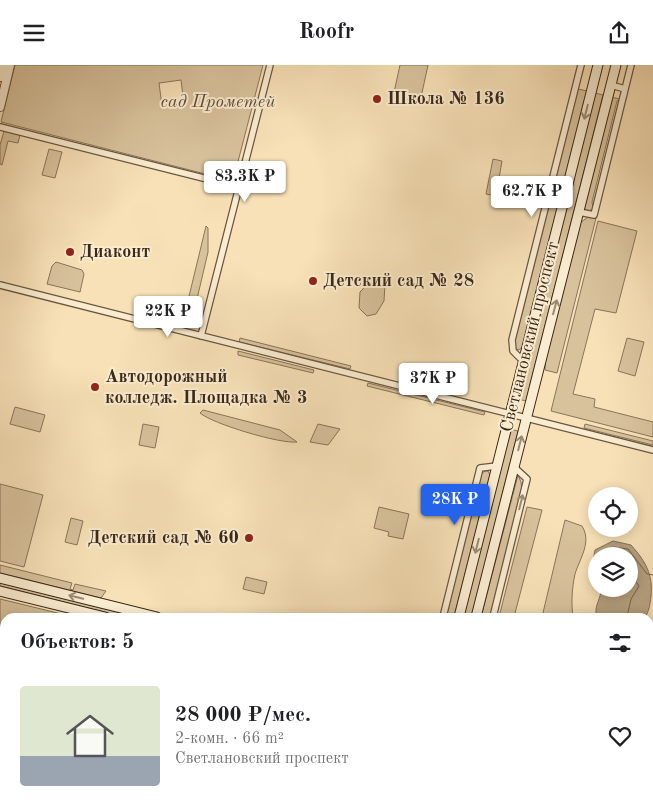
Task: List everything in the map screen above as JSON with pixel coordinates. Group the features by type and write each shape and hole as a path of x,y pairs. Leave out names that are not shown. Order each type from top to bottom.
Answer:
{"main road":[{"name":"Светлановский проспект","path":"460,613 598,65"},
{"name":"Светлановский проспект","path":"477,613 616,65"},
{"path":"0,578 141,613"},
{"path":"0,591 89,613"}],"street":[{"path":"0,77 3,65"},
{"path":"0,107 10,65"},
{"path":"201,336 270,65"},
{"path":"523,361 513,351 512,340 581,65"},
{"path":"579,211 594,215 631,65"},
{"path":"611,85 625,89"},
{"path":"0,127 239,187"},
{"path":"0,285 653,450"},
{"path":"443,613 480,468 497,466"},
{"path":"494,613 527,479 514,467"}],"green space":[{"name":"сад Прометей","path":"15,65 263,65 234,177 226,174 225,179 1,122","holes":["181,80 184,104 162,106 159,83"]},
{"path":"400,65 428,65 420,102 393,97"},
{"path":"578,89 587,91 522,348 518,350 515,347 515,341"},
{"path":"595,93 603,95 526,401 518,399"},
{"path":"611,97 620,99 617,101 592,202 593,209 588,211 584,208"},
{"path":"4,131 20,135 18,143 8,141 2,165 0,164 0,145"},
{"path":"49,149 62,152 55,178 42,175"},
{"path":"493,159 502,161 496,196 486,194"},
{"path":"588,217 596,218 557,373 545,370 546,355 580,223"},
{"path":"598,221 637,231 616,313 595,309 573,394 595,399 594,407 653,422 653,437 551,411"},
{"path":"206,226 208,228 208,252 193,316 185,313"},
{"path":"56,262 82,270 84,274 80,292 47,284 52,266"},
{"path":"377,276 385,284 384,301 376,314 367,316 359,308 360,292 367,278"},
{"path":"240,338 351,366 350,369 239,342"},
{"path":"627,338 644,342 635,376 618,371"},
{"path":"238,351 314,370 313,373 238,355"},
{"path":"368,383 485,412 484,415 367,386"},
{"path":"15,407 45,415 40,432 10,424"},
{"path":"203,410 280,430 297,442 262,437 232,428 200,413"},
{"path":"143,424 159,427 155,448 139,445"},
{"path":"318,424 340,429 328,445 310,442"},
{"path":"585,424 653,441 653,445 584,428"},
{"path":"510,429 518,431 473,613 464,613"},
{"path":"488,471 490,475 455,613 447,613 481,474"},
{"path":"518,475 522,491 491,613 482,613"},
{"path":"0,484 43,495 24,567 0,561"},
{"path":"379,507 409,514 403,539 388,536 389,532 374,528"},
{"path":"527,507 542,510 515,613 500,613"},
{"path":"71,518 83,521 77,545 65,542"},
{"path":"565,520 582,526 586,538 574,579 573,613 543,613"},
{"path":"0,565 72,583 70,589 73,590 75,584 106,591 101,598 0,573"},
{"path":"246,577 267,582 264,594 243,589"},
{"path":"0,583 122,613 108,613 0,586"},
{"path":"0,599 58,613 0,613"}],"water":[{"path":"613,541 633,547 601,547"},
{"path":"638,553 650,575 651,597 647,613 596,613 600,597 638,597"}],"place":[{"name":"Школа № 136","path":"377,99"},
{"name":"Диаконт","path":"70,252"},
{"name":"Детский сад № 28","path":"313,281"},
{"name":"Автодорожный колледж. Площадка № 3","path":"95,387"},
{"name":"Детский сад № 60","path":"249,538"}]}
